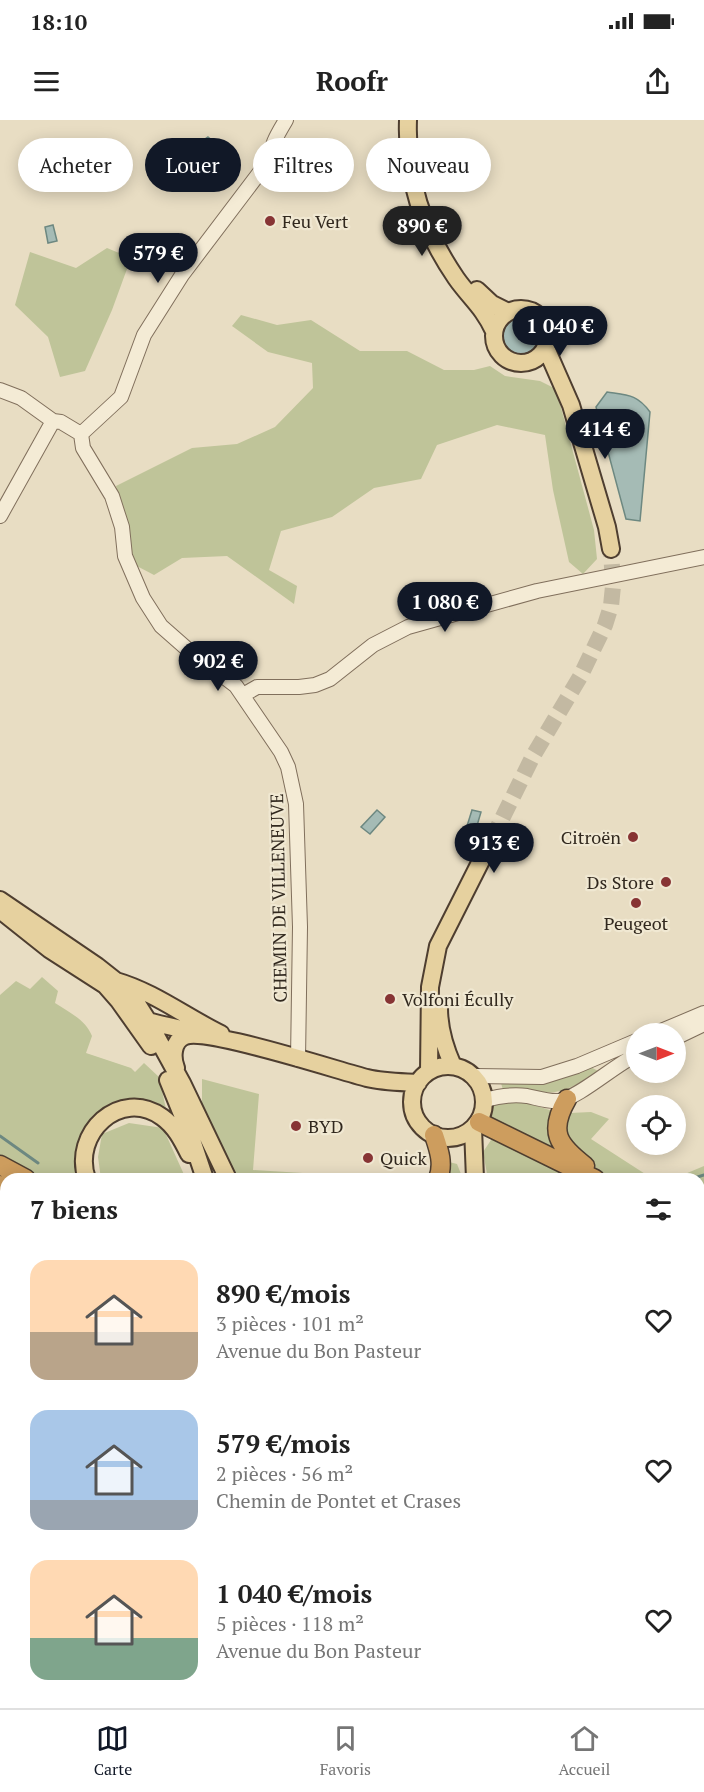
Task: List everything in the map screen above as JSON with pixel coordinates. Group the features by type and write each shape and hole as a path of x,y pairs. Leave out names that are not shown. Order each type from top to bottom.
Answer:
{"highway":[{"path":"567,1099 557,1119 559,1138 564,1149 593,1173"},
{"path":"476,1125 582,1173"},
{"path":"434,1135 441,1158 439,1173"},
{"path":"0,1165 15,1173"}],"main road":[{"path":"408,120 409,162 416,197 424,219 437,249 457,280 483,309 494,330"},
{"path":"415,120 417,163 425,197 439,232 458,268 474,287 492,304 508,312"},
{"path":"525,309 540,316 547,329 546,348 531,362 516,363 502,356 494,344 494,330 497,323 508,312 525,309"},
{"path":"546,348 571,405 607,527 611,549"},
{"path":"531,362 561,382"},
{"path":"476,1125 456,1138 444,1138 434,1135 417,1120 432,967 438,946 492,839"},
{"path":"453,1066 444,1047 440,1027 440,985 446,954 465,893"},
{"path":"0,900 116,981 136,1002 182,1083 225,1173"},
{"path":"0,910 49,949 105,985 119,1001 146,1037 159,1061 190,1134 203,1173"},
{"path":"116,981 149,993 235,1042"},
{"path":"119,1001 139,1017 148,1021 183,1028 197,1035"},
{"path":"182,1083 174,1062 174,1053 181,1039 197,1035 235,1042 370,1079 420,1084 438,1067 461,1068 475,1076 481,1085 485,1100 483,1112 476,1125 475,1173"},
{"path":"85,1173 83,1153 94,1128 110,1114 134,1108 153,1112 169,1123 182,1140 196,1173"}],"street":[{"path":"0,390 21,399 53,421 62,422 81,434 121,396 144,335 182,275 260,172 270,163 273,141 286,120"},
{"path":"0,516 53,421"},
{"name":"CHEMIN DE VILLENEUVE","path":"81,434 83,448 112,496 122,526 125,556 143,598 161,626 236,686 281,752 293,785 296,804 300,927 298,1059"},
{"path":"243,695 257,687 299,687 315,685 330,679 373,645 408,627 537,591 704,556"},
{"path":"680,1023 704,1013"},
{"path":"686,1033 704,1024"},
{"path":"475,1076 542,1077 578,1066 626,1045"},
{"path":"485,1100 513,1095 550,1101 567,1099 626,1061"}],"green space":[{"path":"107,248 131,258 112,310 85,371 60,377 48,337 15,305 30,252 76,268"},
{"path":"241,315 277,325 311,320 360,351 407,351 444,370 474,370 490,366 505,376 540,381 556,389 594,530 597,559 583,574 569,562 553,490 545,435 497,425 437,445 421,479 374,488 332,517 281,531 269,570 297,586 294,604 227,556 182,558 154,575 133,564 116,486 192,448 237,444 275,427 313,388 312,363 268,352 232,326"},
{"path":"42,977 58,991 55,1003 85,1025 92,1036 86,1053 131,1068 135,1072 144,1063 159,1077 166,1109 128,1104 98,1113 83,1132 77,1163 80,1173 30,1173 0,1156 0,995 16,981 30,989"},
{"path":"589,1066 598,1071 561,1091 503,1090 501,1083"},
{"path":"202,1079 259,1094 253,1170 303,1173 233,1173 202,1105"},
{"path":"506,1099 553,1111 560,1154 489,1119 491,1104"},
{"path":"591,1112 609,1119 591,1139 644,1173 604,1173 575,1154 568,1145 563,1118 570,1113"},
{"path":"129,1123 163,1128 183,1173 100,1173 98,1157 102,1134"},
{"path":"493,1137 562,1173 487,1173 483,1152"},
{"path":"449,1162 457,1164 461,1173 446,1173"},
{"path":"704,1166 704,1173 687,1173"}],"water":[{"path":"53,225 57,241 48,243 45,227"},
{"path":"521,318 533,324 539,336 533,348 521,354 509,348 503,336 509,324"},
{"path":"607,392 636,399 650,412 640,521 626,519 596,407"},
{"path":"377,810 385,817 370,834 361,827"},
{"path":"472,810 481,812 476,829 467,826"}],"waterway":[{"path":"0,1136 38,1163"}],"tunnel":[{"path":"492,839 533,756 580,677 605,625 611,606 613,586 611,549"}],"place":[{"name":"Feu Vert","path":"270,221"},
{"name":"Citroën","path":"633,837"},
{"name":"Ds Store","path":"666,882"},
{"name":"Peugeot","path":"636,903"},
{"name":"Volfoni Écully","path":"390,999"},
{"name":"BYD","path":"296,1126"},
{"name":"Quick","path":"368,1158"}]}
